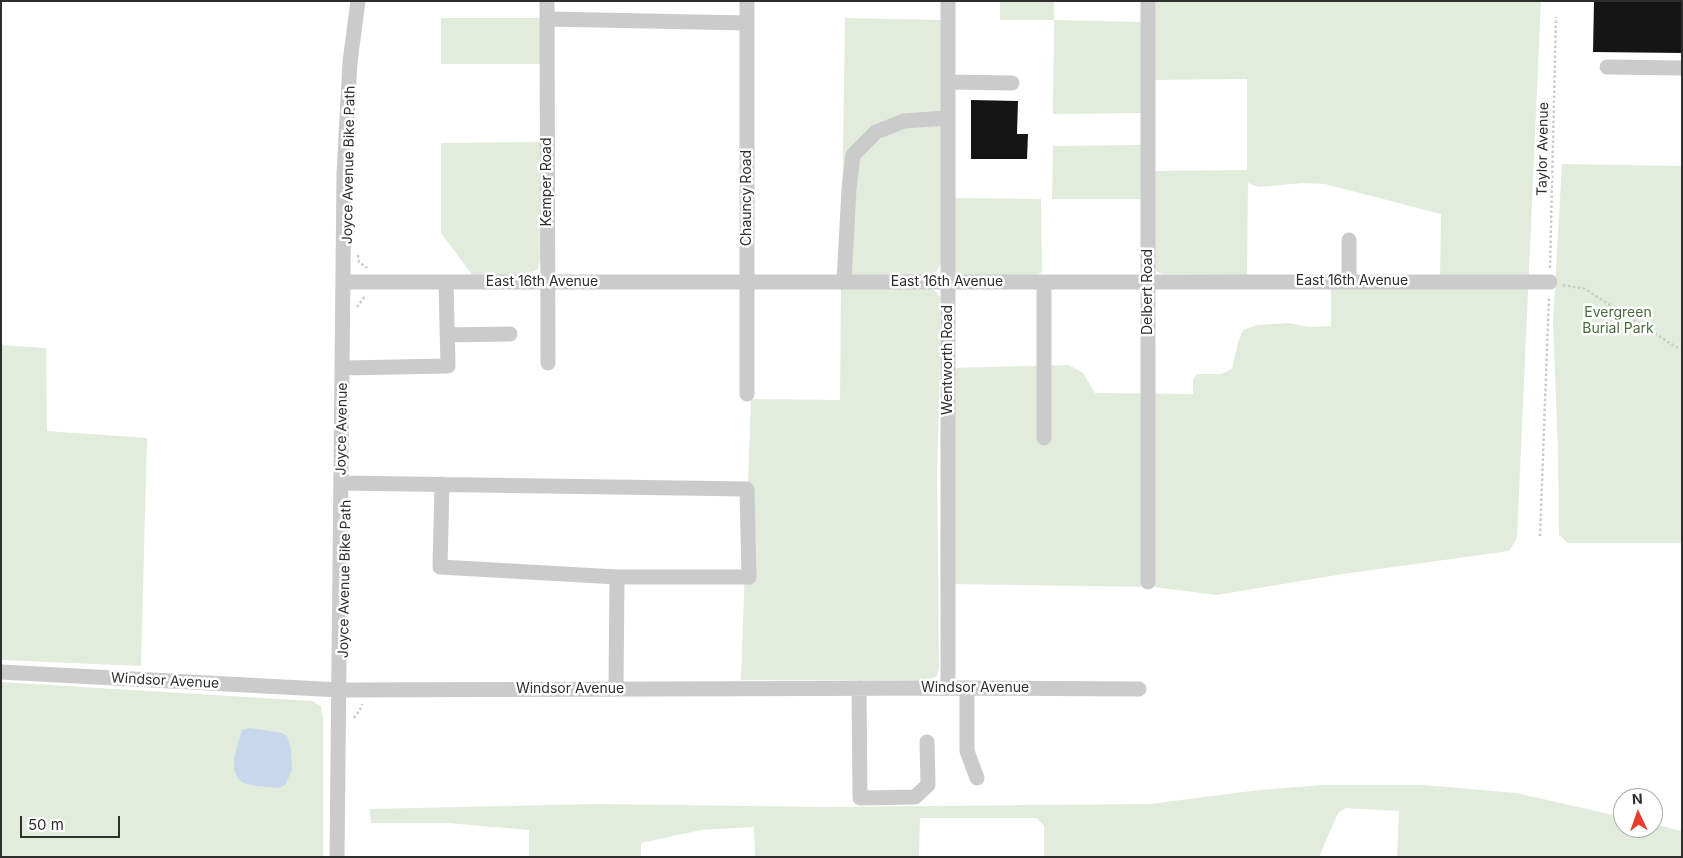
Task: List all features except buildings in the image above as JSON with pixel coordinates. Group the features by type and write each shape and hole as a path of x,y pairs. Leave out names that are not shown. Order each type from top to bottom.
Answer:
{"street":[{"name":"Joyce Avenue","path":"337,857 344,174 350,62 358,1"},
{"name":"Kemper Road","path":"548,1 548,363"},
{"name":"Chauncy Road","path":"747,1 747,394"},
{"name":"Wentworth Road","path":"948,1 948,688"},
{"name":"Delbert Road","path":"1148,1 1148,582"},
{"path":"548,19 747,23"},
{"path":"1607,67 1682,68"},
{"path":"948,82 1012,83"},
{"path":"844,282 849,188 853,155 876,132 904,122 948,118"},
{"path":"1349,240 1349,281"},
{"name":"East 16th Avenue","path":"344,282 1550,282"},
{"path":"343,368 448,366 446,282"},
{"path":"1044,282 1044,438"},
{"path":"447,335 510,334"},
{"path":"341,483 442,484 747,489 749,576 617,577 440,567 442,484"},
{"path":"616,689 617,577"},
{"name":"Windsor Avenue","path":"1,672 340,690 1139,689"},
{"path":"859,688 860,798 915,797 928,785 927,742"},
{"path":"967,688 967,751 977,778"}],"path":[{"name":"Taylor Avenue","path":"1540,536 1550,282 1556,17"},
{"name":"Joyce Avenue Bike Path","path":"358,252 360,262 367,268 366,282"},
{"path":"357,315 357,306 366,295 366,282"},
{"path":"1550,282 1584,290 1676,347 1682,348"},
{"path":"353,726 354,717 361,708 364,690"}],"green space":[{"path":"1000,1 1054,1 1054,20 1000,20"},
{"path":"1152,1 1541,1 1517,538 1509,551 1343,574 1217,595 1153,587 952,584 950,368 1069,365 1083,373 1095,393 1193,394 1193,379 1197,374 1221,374 1232,369 1238,342 1243,330 1257,325 1288,323 1310,327 1331,326 1331,288 1440,277 1441,214 1325,184 1303,183 1259,187 1248,183 1247,275 1164,274 1157,272 1153,263 1151,171 1247,170 1247,79 1151,80"},
{"path":"441,18 540,18 540,64 441,64"},
{"path":"845,18 944,20 941,263 935,274 928,277 841,277"},
{"path":"1054,20 1143,22 1143,113 1053,114"},
{"path":"542,142 543,246 538,269 521,276 473,276 441,233 441,143"},
{"path":"1142,145 1142,199 1052,199 1053,146"},
{"name":"Evergreen Burial Park","path":"1562,164 1682,166 1682,543 1568,543 1559,535 1553,322"},
{"path":"951,198 1041,199 1042,272 1035,276 963,276 954,272"},
{"path":"925,287 934,290 940,296 937,471 939,668 937,676 925,681 741,680 751,399 840,400 841,289"},
{"path":"1,345 46,348 47,431 147,438 141,666 1,660"},
{"path":"1,682 312,701 321,706 323,719 323,857 1,857"},
{"path":"1323,785 1424,785 1516,793 1613,815 1613,838 1663,838 1663,826 1682,831 1682,857 1397,857 1399,811 1346,808 1338,813 1319,857 1044,857 1044,826 1037,818 920,818 919,857 755,857 754,827 701,830 641,843 641,857 529,857 529,830 447,823 371,823 370,809 597,804 825,807 1150,804 1259,790"}],"water":[{"path":"250,728 282,733 287,736 291,749 292,769 286,784 280,788 257,786 244,783 238,779 234,769 234,758 242,730"}]}
